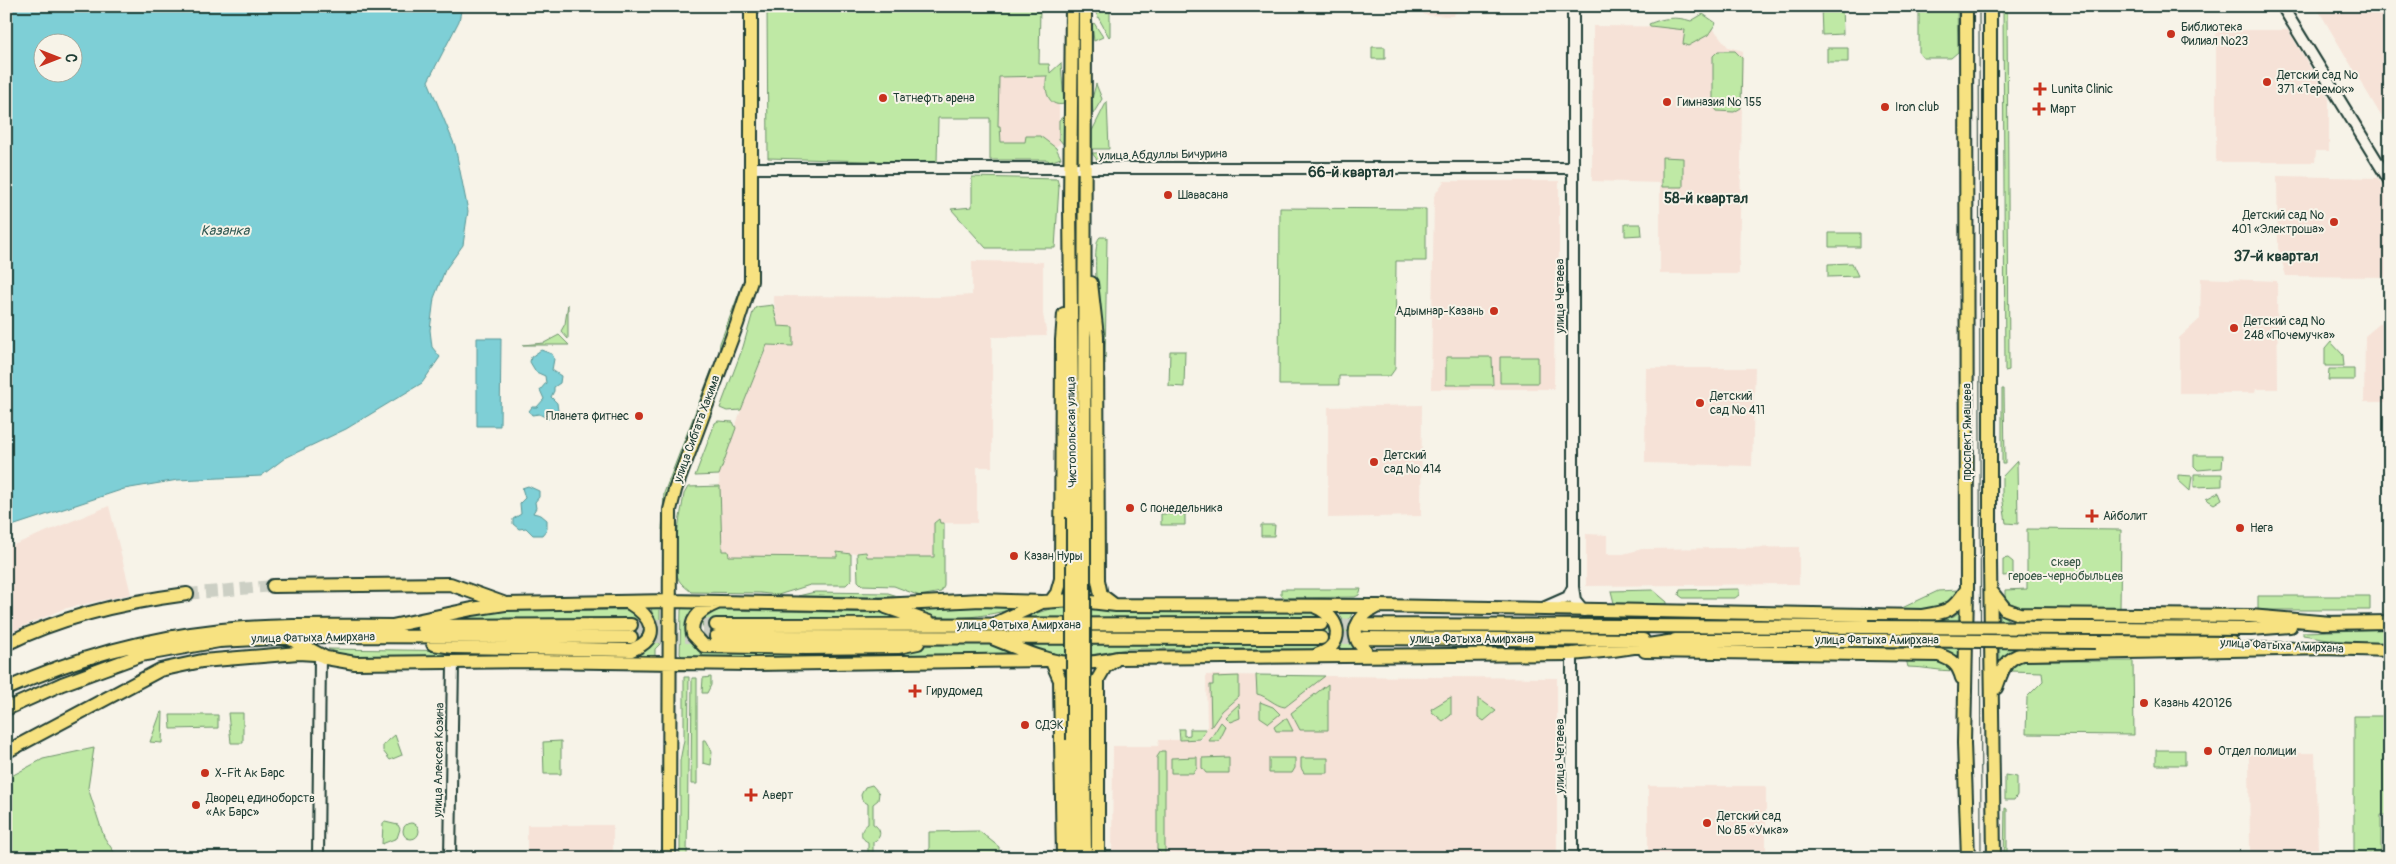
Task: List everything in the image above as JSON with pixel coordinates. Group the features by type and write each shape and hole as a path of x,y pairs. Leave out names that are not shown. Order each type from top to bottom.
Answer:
{"main road":[{"name":"улица Сибгата Хакима","path":"751,6 756,168"},
{"name":"улица Сибгата Хакима","path":"676,858 673,601 669,522 672,499 750,289 756,168 759,6"},
{"name":"Чистопольская улица","path":"1072,6 1070,264 1079,517"},
{"name":"Чистопольская улица","path":"1084,858 1079,740 1079,517 1085,246 1085,6"},
{"name":"проспект Ямашева","path":"1966,6 1967,589 1965,688 1968,858"},
{"name":"проспект Ямашева","path":"1990,6 1991,591 1994,858"},
{"path":"1085,246 1096,336 1097,544 1101,595 1116,605"},
{"path":"992,632 1057,593 1061,578 1062,340 1070,264"},
{"path":"1062,545 1064,553 1077,560 1092,553 1097,544"},
{"path":"272,586 450,584 505,604"},
{"path":"392,626 505,604 673,601 881,605 981,600 1091,601 1116,605 1378,606 1921,616 1944,613 1953,608 1967,589"},
{"path":"1991,591 2005,609 2012,613 2050,615 2250,616 2330,623"},
{"path":"6,644 70,619 116,607 187,594"},
{"path":"368,637 399,643 453,647 631,650 642,646 650,633 650,624 645,614 628,602"},
{"path":"719,602 700,612 695,618 692,630 700,644 716,648 898,647 941,632"},
{"path":"881,605 941,632"},
{"path":"1314,606 1325,611 1333,620 1337,632 1336,639 1329,649 1314,656"},
{"path":"1378,606 1361,616 1356,632 1363,648 1379,654"},
{"path":"1587,611 1654,626"},
{"path":"2050,615 2036,623 2032,640 2036,646 2051,653"},
{"path":"1920,655 1935,645 1937,632 1930,620 1921,616"},
{"name":"улица Фатыха Амирхана","path":"1365,638 1682,640 2095,628 2251,629 2330,623 2390,622"},
{"name":"улица Фатыха Амирхана","path":"992,632 1321,624"},
{"name":"улица Фатыха Амирхана","path":"1365,625 1654,626 2095,642 2251,643 2390,650"},
{"name":"улица Фатыха Амирхана","path":"6,689 81,660 178,637 247,628 392,626 631,631 287,637 190,645 141,655 62,684 6,709"},
{"name":"улица Фатыха Амирхана","path":"716,631 992,632 1321,638"},
{"path":"992,632 1049,661 1059,675 1063,858"},
{"path":"287,637 320,654"},
{"path":"6,752 160,670 202,661 298,653 320,654 355,663 533,661 673,664 825,664 1049,661 1083,664 1117,658 1379,654 1572,654 1682,640"},
{"path":"533,661 556,648"},
{"path":"806,648 825,664"},
{"path":"1993,695 2004,665 2012,657 2022,654 2330,648"},
{"path":"1613,650 1939,655 1952,660 1958,666 1965,688"},
{"path":"1098,858 1098,709 1100,675 1117,658"},
{"name":"улица Сибгата Хакима","path":"669,858 673,664"},
{"path":"1060,710 1071,699 1081,697 1091,700 1098,709"},
{"name":"Чистопольская улица","path":"1073,858 1079,740"}],"street":[{"name":"улица Четаева","path":"1573,6 1573,587 1575,600 1587,611"},
{"path":"2282,6 2390,182"},
{"name":"улица Абдуллы Бичурина","path":"756,168 1573,168"},
{"path":"1539,610 1568,597 1573,587"},
{"path":"318,858 320,654"},
{"name":"улица Четаева","path":"1572,654 1572,858"},
{"name":"улица Алексея Козина","path":"450,858 452,663"}],"shaded area":[{"path":"1415,6 1461,6 1453,16 1425,15"},
{"path":"2316,6 2390,6 2390,131 2345,55"},
{"name":"Гимназия № 155","path":"1593,26 1712,27 1728,47 1743,51 1739,274 1660,274 1660,183 1592,181"},
{"name":"Детский сад № 371 «Теремок»","path":"2216,30 2288,30 2329,99 2329,151 2316,151 2315,162 2216,162"},
{"path":"1046,76 1047,94 1050,101 1059,105 1059,139 1061,143 1055,147 1040,136 1026,142 1001,142 998,126 998,77"},
{"name":"Детский сад № 401 «Электроша»","path":"2277,176 2378,178 2390,197 2390,277 2286,276 2278,248"},
{"name":"Адымнар-Казань","path":"1444,181 1559,181 1559,269 1555,270 1554,389 1431,389 1434,196"},
{"path":"972,261 1043,262 1043,314 1047,336 992,337 992,467 977,467 977,523 940,523 939,519 934,522 935,558 867,557 866,552 851,554 837,552 837,557 728,557 722,551 719,475 741,410 767,345 793,346 778,326 773,296 940,297 972,295"},
{"name":"Детский сад № 248 «Почемучка»","path":"2201,278 2277,281 2278,389 2256,389 2255,393 2179,393 2179,338 2200,319"},
{"path":"2390,320 2390,402 2364,402 2365,336 2383,321"},
{"name":"Детский сад № 411","path":"1646,368 1755,368 1752,466 1645,463"},
{"name":"Детский сад № 414","path":"1422,405 1421,516 1328,518 1328,407"},
{"path":"109,506 131,594 63,609 6,634 6,548"},
{"path":"1586,534 1607,535 1607,554 1623,554 1642,549 1799,547 1799,584 1586,586"},
{"path":"1206,675 1557,678 1557,858 1112,858 1113,746 1158,746 1159,740 1201,740 1207,727"},
{"path":"2249,753 2315,753 2318,848 2314,858 2250,858"},
{"name":"Детский сад № 85 «Умка»","path":"1648,786 1766,786 1766,858 1648,858"},
{"path":"527,825 613,825 613,858 527,858"}],"green space":[{"name":"Татнефть арена","path":"767,6 1040,6 1039,64 1049,64 1050,73 1061,63 1064,104 1054,103 1050,100 1046,86 1047,76 999,77 998,126 1000,126 1001,142 1025,142 1026,136 1040,136 1056,148 1061,158 1050,162 1048,160 990,160 990,118 938,118 937,163 768,158"},
{"path":"1092,6 1110,6 1109,37"},
{"path":"1821,6 1842,6 1843,34 1822,35"},
{"path":"1919,6 1957,6 1958,52 1951,58 1923,58 1919,53"},
{"path":"2003,6 2007,6 2009,370 2005,371"},
{"path":"1703,14 1716,23 1708,35 1688,46 1683,44 1685,30 1650,26 1649,24 1670,18 1691,21"},
{"path":"1094,23 1103,37 1094,41 1092,24"},
{"path":"1372,47 1385,47 1385,59 1372,59"},
{"path":"1827,48 1848,48 1848,62 1827,62"},
{"path":"1718,51 1735,51 1742,58 1741,108 1734,112 1717,111 1713,105 1713,56"},
{"path":"1096,84 1102,99 1093,114 1092,99"},
{"path":"1107,101 1109,149 1092,149 1092,131"},
{"path":"1064,116 1064,145 1059,139 1059,120"},
{"path":"1092,153 1109,153 1109,162 1098,161"},
{"path":"1662,157 1683,158 1683,187 1662,187"},
{"path":"972,177 1057,179 1059,186 1055,248 986,248 951,209 972,207"},
{"path":"1280,208 1426,209 1426,261 1396,261 1395,369 1390,376 1339,376 1339,385 1279,385"},
{"path":"1625,224 1641,224 1642,235 1625,236"},
{"path":"1829,233 1860,233 1860,247 1829,247"},
{"path":"1100,237 1107,237 1105,364 1103,361 1096,275 1097,244"},
{"path":"1852,263 1858,276 1828,277 1828,264"},
{"path":"744,280 745,283 721,353 719,351 720,343"},
{"path":"568,304 568,339 561,331 565,324"},
{"path":"773,305 778,326 793,327 793,346 767,345 741,410 727,411 720,408 743,347 753,312 756,307"},
{"path":"559,335 569,345 522,345 544,343"},
{"path":"2331,342 2343,355 2344,366 2325,366 2325,349"},
{"path":"1170,351 1185,351 1184,387 1169,386"},
{"path":"1446,357 1492,357 1493,385 1446,385"},
{"path":"1500,357 1538,357 1538,383 1500,383"},
{"path":"712,369 715,369 666,530 662,530 664,493"},
{"path":"2329,369 2354,369 2354,380 2328,380"},
{"path":"2002,389 2004,389 2005,464 2002,464"},
{"path":"718,421 733,422 736,428 719,475 695,476 715,423"},
{"path":"2194,455 2223,455 2222,468 2198,470 2194,466"},
{"path":"2017,461 2018,524 2006,523 2002,495 2002,477"},
{"path":"2194,474 2222,474 2222,486 2194,487"},
{"path":"2178,475 2192,476 2190,491 2178,480"},
{"path":"720,486 722,551 728,551 729,556 837,557 837,552 851,554 851,580 846,585 810,585 778,595 691,592 678,578 675,560 684,494 688,487"},
{"path":"2219,492 2222,499 2214,504 2206,499"},
{"path":"1161,514 1185,514 1185,525 1161,525"},
{"path":"939,519 940,523 944,523 944,586 941,592 920,596 894,586 862,585 858,581 857,553 866,552 867,557 934,557 934,523"},
{"path":"1261,525 1275,525 1274,536 1261,536"},
{"name":"сквер героев-чернобыльцев","path":"2027,529 2121,530 2120,609 2020,608 2005,600 2005,590 2027,589"},
{"path":"2008,558 2013,562 2013,575 2003,576 2003,559"},
{"path":"1281,589 1361,589 1359,595 1355,597 1285,598 1281,595"},
{"path":"1739,589 1739,595 1735,598 1683,598 1679,595 1680,590"},
{"path":"1653,590 1667,602 1667,606 1619,607 1614,603 1611,591"},
{"path":"1958,590 1951,606 1917,611 1900,609 1938,591"},
{"path":"815,592 888,593 901,597 798,596"},
{"path":"2258,596 2370,596 2370,610 2258,610"},
{"path":"1062,605 1130,612 1315,610 1332,622 1330,640 1315,649 1127,649 1086,655 1062,656 1049,653 1022,641 1325,641 1324,618 1019,619"},
{"path":"651,606 660,606 660,644 655,649 655,658 549,658 563,654 647,648 653,643 657,633"},
{"path":"684,606 698,606 693,614 706,652 794,653 810,658 683,657 680,654 681,610"},
{"path":"1021,606 993,614 964,617 934,616 906,609"},
{"path":"1963,609 1962,663 1934,651 1942,637 1937,620 1954,616"},
{"path":"630,610 640,615 646,631 634,645 461,645 456,620 493,611"},
{"path":"718,610 882,613 906,620 713,643 706,640 702,623 709,613"},
{"path":"1337,610 1355,610 1349,619 1347,629 1354,648 1352,650 1338,650 1344,626 1341,615"},
{"path":"1999,613 2010,621 2027,623 2024,638 2029,651 2000,665"},
{"path":"2390,629 2390,643 2354,643 2303,635 2303,632"},
{"path":"988,644 1027,655 834,658 823,654 936,645"},
{"path":"328,649 544,652 536,656 357,659"},
{"path":"1906,659 1938,659 1955,671 1908,667"},
{"path":"2017,661 2133,661 2134,735 2026,734 2027,697 2043,681 2042,672 2010,671"},
{"path":"1256,675 1325,676 1285,707 1257,694"},
{"path":"1239,676 1239,696 1222,711 1211,727 1210,685 1213,685 1213,677"},
{"path":"684,677 689,677 687,858 680,858 680,761 684,740"},
{"path":"711,677 711,685 707,693 702,693 703,678"},
{"path":"692,678 697,678 697,784 691,784"},
{"path":"1328,684 1328,730 1300,730 1291,713"},
{"path":"1451,697 1451,715 1443,721 1431,709"},
{"path":"1478,698 1496,711 1484,721 1478,717"},
{"path":"1260,702 1273,707 1280,714 1269,723 1260,717"},
{"path":"1239,704 1240,718 1230,722 1225,717"},
{"path":"161,712 163,712 162,743 150,742"},
{"path":"228,713 243,713 243,743 231,743"},
{"path":"170,715 218,715 218,728 171,729"},
{"path":"2354,716 2390,716 2390,815 2381,815 2381,853 2354,853"},
{"path":"1284,719 1287,719 1293,731 1276,731 1274,727"},
{"path":"1221,722 1226,727 1219,741 1209,741"},
{"path":"1179,729 1184,729 1184,736 1190,735 1190,729 1206,729 1200,739 1180,740"},
{"path":"395,735 402,755 390,760 383,751 383,745"},
{"path":"703,740 706,740 712,751 711,765 703,763"},
{"path":"561,741 561,774 544,774 543,742"},
{"path":"94,748 88,788 104,837 118,858 6,858 6,779 43,759"},
{"path":"2156,750 2185,750 2185,765 2156,765"},
{"path":"1161,751 1165,751 1165,854 1162,854 1157,849 1157,757"},
{"path":"1197,757 1197,768 1193,773 1171,773 1171,758"},
{"path":"1229,757 1229,773 1206,773 1202,768 1202,758"},
{"path":"1269,758 1295,758 1295,768 1292,773 1269,773"},
{"path":"1301,758 1328,758 1328,773 1304,773 1301,768"},
{"path":"2005,775 2017,777 2017,795 2014,800 2005,800"},
{"path":"872,785 879,793 878,800 873,804 873,824 880,833 873,842 873,858 868,858 868,842 863,838 862,833 863,828 868,824 868,804 862,800 861,795 865,787"},
{"path":"2005,808 2007,809 2007,858 2004,858"},
{"path":"383,823 398,825 400,829 397,838 382,844"},
{"path":"408,823 414,823 419,828 417,837 408,839 403,834 403,828"},
{"path":"979,831 999,847 999,858 929,858 929,832"}],"water":[{"name":"Казанка","path":"6,6 462,6 459,21 428,81 455,146 468,211 463,245 445,270 434,298 430,330 432,347 440,357 422,383 346,429 285,458 261,476 178,480 124,489 6,528"},
{"path":"477,338 501,338 500,426 477,426"},
{"path":"541,350 552,354 554,359 552,370 561,376 560,383 554,387 551,397 557,403 558,411 549,419 539,414 532,415 529,411 532,407 537,407 544,399 540,390 546,383 545,376 536,372 530,362 531,357"},
{"path":"528,486 539,491 539,497 535,502 536,508 533,513 541,515 547,520 547,529 542,535 533,535 526,528 519,529 513,524 513,519 521,514 520,503 525,498 522,488"}],"tunnel":[{"path":"187,594 273,586"},
{"path":"1325,624 1365,625"},
{"path":"631,625 716,625"},
{"path":"631,637 716,637"},
{"path":"1321,638 1365,638"}],"tram line":[{"path":"1979,6 1981,858"}],"place":[{"name":"Библиотека Филиал №23","path":"2171,34"},
{"name":"Детский сад № 371 «Теремок»","path":"2267,82"},
{"name":"Lunita Clinic","path":"2040,89"},
{"name":"Татнефть арена","path":"883,98"},
{"name":"Гимназия № 155","path":"1667,102"},
{"name":"Iron club","path":"1885,107"},
{"name":"Март","path":"2039,109"},
{"name":"Шавасана","path":"1168,195"},
{"name":"Детский сад № 401 «Электроша»","path":"2334,222"},
{"name":"Адымнар-Казань","path":"1494,311"},
{"name":"Детский сад № 248 «Почемучка»","path":"2234,328"},
{"name":"Детский сад № 411","path":"1700,403"},
{"name":"Планета фитнес","path":"639,416"},
{"name":"Детский сад № 414","path":"1374,462"},
{"name":"С понедельника","path":"1130,508"},
{"name":"Айболит","path":"2092,516"},
{"name":"Нега","path":"2240,528"},
{"name":"Казан Нуры","path":"1014,556"},
{"name":"Гирудомед","path":"915,691"},
{"name":"Казань 420126","path":"2144,703"},
{"name":"СДЭК","path":"1025,725"},
{"name":"Отдел полиции","path":"2208,751"},
{"name":"X-Fit Ак Барс","path":"205,773"},
{"name":"Аверт","path":"751,795"},
{"name":"Дворец единоборств «Ак Барс»","path":"196,805"},
{"name":"Детский сад № 85 «Умка»","path":"1707,823"}],"district":[{"name":"66-й квартал","path":"1351,172"},
{"name":"58-й квартал","path":"1706,198"},
{"name":"37-й квартал","path":"2276,256"}]}
